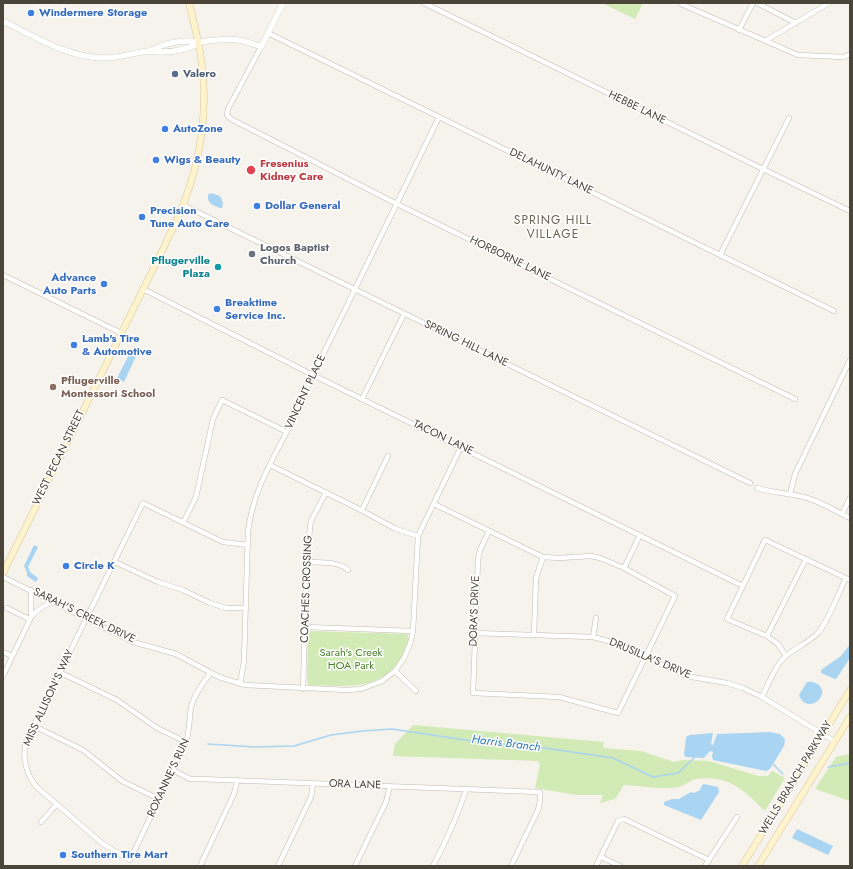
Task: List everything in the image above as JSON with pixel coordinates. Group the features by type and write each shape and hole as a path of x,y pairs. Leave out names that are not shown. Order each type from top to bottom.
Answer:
{"main road":[{"name":"WEST PECAN STREET","path":"3,573 183,205 198,155 203,116 204,89 199,42 189,3"},
{"name":"WELLS BRANCH PARKWAY","path":"742,866 850,690"},
{"name":"WELLS BRANCH PARKWAY","path":"758,866 850,717"}],"street":[{"path":"3,21 62,50 79,55 104,58 150,51 160,45 216,39 248,41 261,47 283,3"},
{"name":"HEBBE LANE","path":"424,3 850,211"},
{"path":"681,3 798,55 844,57 850,54"},
{"path":"739,30 753,3"},
{"path":"756,3 796,23"},
{"path":"765,41 829,3"},
{"name":"DELAHUNTY LANE","path":"268,33 834,311"},
{"name":"HORBORNE LANE","path":"261,47 228,108 227,115 230,120 397,204 795,399"},
{"name":"VINCENT PLACE","path":"240,684 244,661 249,522 252,506 260,485 300,406 313,375 439,117"},
{"path":"720,255 789,118"},
{"name":"SPRING HILL LANE","path":"183,205 750,483"},
{"path":"3,275 121,333"},
{"name":"TACON LANE","path":"143,289 313,375 743,586"},
{"path":"362,399 404,314"},
{"path":"790,494 795,474 850,360"},
{"path":"248,545 223,542 183,523 196,497 213,419 222,400 287,432"},
{"name":"SARAH'S CREEK DRIVE","path":"3,577 133,642 176,654 227,681 254,687 347,690 361,689 382,681 395,671 408,651 413,631 418,536 461,447"},
{"path":"362,510 388,456"},
{"path":"270,465 362,510 396,529 418,536"},
{"path":"758,488 813,500 850,518"},
{"name":"COACHES CROSSING","path":"303,688 307,562 310,524 326,492"},
{"path":"842,514 850,498"},
{"name":"MISS ALLISON'S WAY","path":"130,860 103,844 35,785 24,760 24,751 26,742 143,503 183,523"},
{"path":"434,504 543,557 559,558 591,556 600,558 624,568 676,596 646,657"},
{"name":"DORA'S DRIVE","path":"489,531 480,550 478,560 474,633 473,693 559,696 618,712 646,657"},
{"path":"624,568 640,535"},
{"path":"762,697 774,673 786,656 818,633 825,623 848,579 765,540 727,619 767,636 778,644 786,656"},
{"path":"534,635 536,578 543,557"},
{"path":"767,636 806,559"},
{"path":"115,562 158,582 183,590 210,603 226,608 246,608"},
{"path":"307,562 339,564 348,570"},
{"path":"30,618 31,590"},
{"path":"3,676 30,618 44,605 53,602"},
{"path":"7,608 30,618"},
{"path":"593,637 596,618"},
{"path":"305,627 413,631"},
{"name":"DRUSILLA'S DRIVE","path":"474,633 593,637 608,641 686,676 727,683 743,688 762,697 834,741"},
{"path":"3,652 12,656"},
{"path":"395,671 416,691"},
{"path":"61,673 117,700 158,728 186,742"},
{"name":"ROXANNE'S RUN","path":"130,860 186,742 189,734 193,700 210,673"},
{"path":"34,726 83,750 122,781 159,799"},
{"name":"ORA LANE","path":"173,770 190,778 237,781 540,792 538,810 511,866"},
{"path":"200,866 234,794 237,781"},
{"path":"278,866 311,797 313,784"},
{"path":"355,866 386,802 390,786"},
{"path":"433,866 454,824 466,789"},
{"path":"41,822 57,804"},
{"path":"705,866 736,817"},
{"path":"596,866 618,821 624,819 709,860"},
{"path":"601,857 620,866"}],"green space":[{"path":"602,3 643,3 635,19"},
{"name":"Sarah's Creek HOA Park","path":"310,631 405,634 408,635 408,640 405,651 394,668 384,676 373,681 349,686 310,685 307,681 308,634"},
{"path":"413,725 604,742 603,748 641,751 674,762 683,760 709,761 758,776 768,776 772,771 785,778 765,811 735,786 718,779 708,778 696,779 679,787 672,788 624,785 615,799 600,803 603,795 577,795 535,788 540,765 538,761 393,756 395,744"},
{"path":"850,754 850,801 815,789 836,757"}],"water":[{"path":"211,193 220,196 223,203 222,208 211,204 208,200 208,195"},
{"path":"132,349 138,352 124,382 117,378"},
{"path":"34,545 38,547 28,567 30,572 38,578 36,582 27,576 24,566"},
{"path":"850,644 850,658 836,679 821,673 821,670 841,656"},
{"path":"807,682 816,683 822,690 820,699 812,704 807,704 802,701 799,695"},
{"path":"770,732 780,734 785,739 784,746 770,769 766,771 713,760 713,752 710,751 704,758 686,757 684,755 686,737 690,735 713,733 711,744 713,745 717,734"},
{"path":"704,784 718,787 719,792 701,820 664,805 664,802 672,799 679,799 691,792 694,793 700,790"},
{"path":"797,829 833,846 828,855 792,838"}],"waterway":[{"name":"Harris Branch","path":"208,744 255,747 294,746 331,735 392,729 479,742 538,747 613,758 653,777 678,773 695,757"},
{"name":"Harris Branch","path":"772,763 783,774"},
{"name":"Harris Branch","path":"828,767 850,763"}],"place":[{"name":"Windermere Storage","path":"31,13"},
{"name":"Valero","path":"175,74"},
{"name":"AutoZone","path":"165,129"},
{"name":"Wigs & Beauty","path":"156,160"},
{"name":"Fresenius Kidney Care","path":"251,170"},
{"name":"Dollar General","path":"257,206"},
{"name":"Precision Tune Auto Care","path":"142,217"},
{"name":"Logos Baptist Church","path":"252,254"},
{"name":"Pflugerville Plaza","path":"218,267"},
{"name":"Advance Auto Parts","path":"104,284"},
{"name":"Breaktime Service Inc.","path":"217,309"},
{"name":"Lamb's Tire & Automotive","path":"74,345"},
{"name":"Pflugerville Montessori School","path":"53,387"},
{"name":"Circle K","path":"66,566"},
{"name":"Southern Tire Mart","path":"63,855"}],"district":[{"name":"SPRING HILL VILLAGE","path":"553,228"}]}
